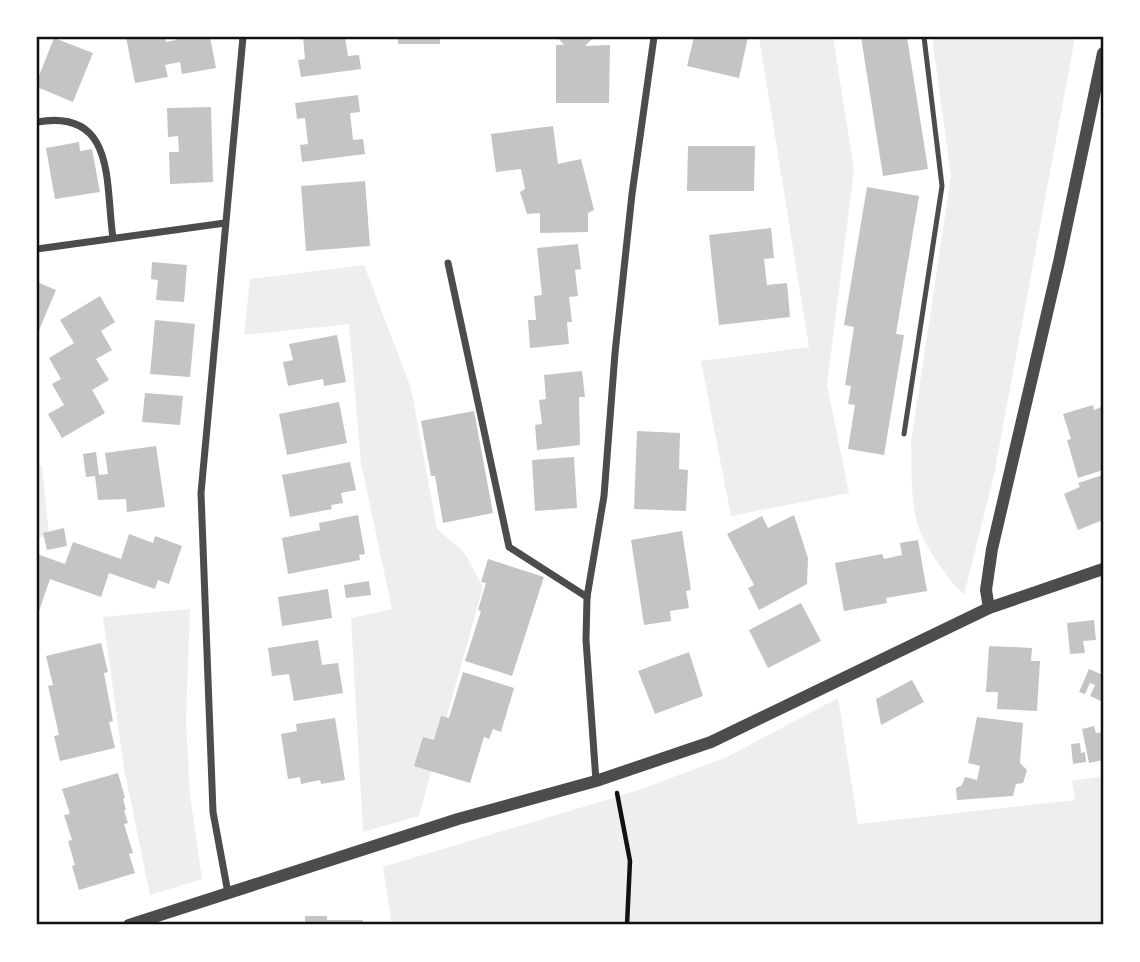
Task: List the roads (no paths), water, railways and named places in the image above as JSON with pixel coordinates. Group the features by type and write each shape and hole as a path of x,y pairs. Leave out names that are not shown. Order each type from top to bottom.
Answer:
{"street":[{"path":"228,894 213,812 201,493 243,37"},
{"path":"596,781 586,640 587,597 604,496 615,353 653,37"},
{"path":"989,608 987,576 992,549 1059,262 1103,53"},
{"path":"37,122 48,120 75,123 95,139 105,158 113,238"},
{"path":"37,250 225,223"},
{"path":"448,263 509,547 587,597"},
{"path":"129,925 458,820 596,781 711,742 989,608 1103,569"}],"lane":[{"path":"904,434 943,186 924,37"}]}
